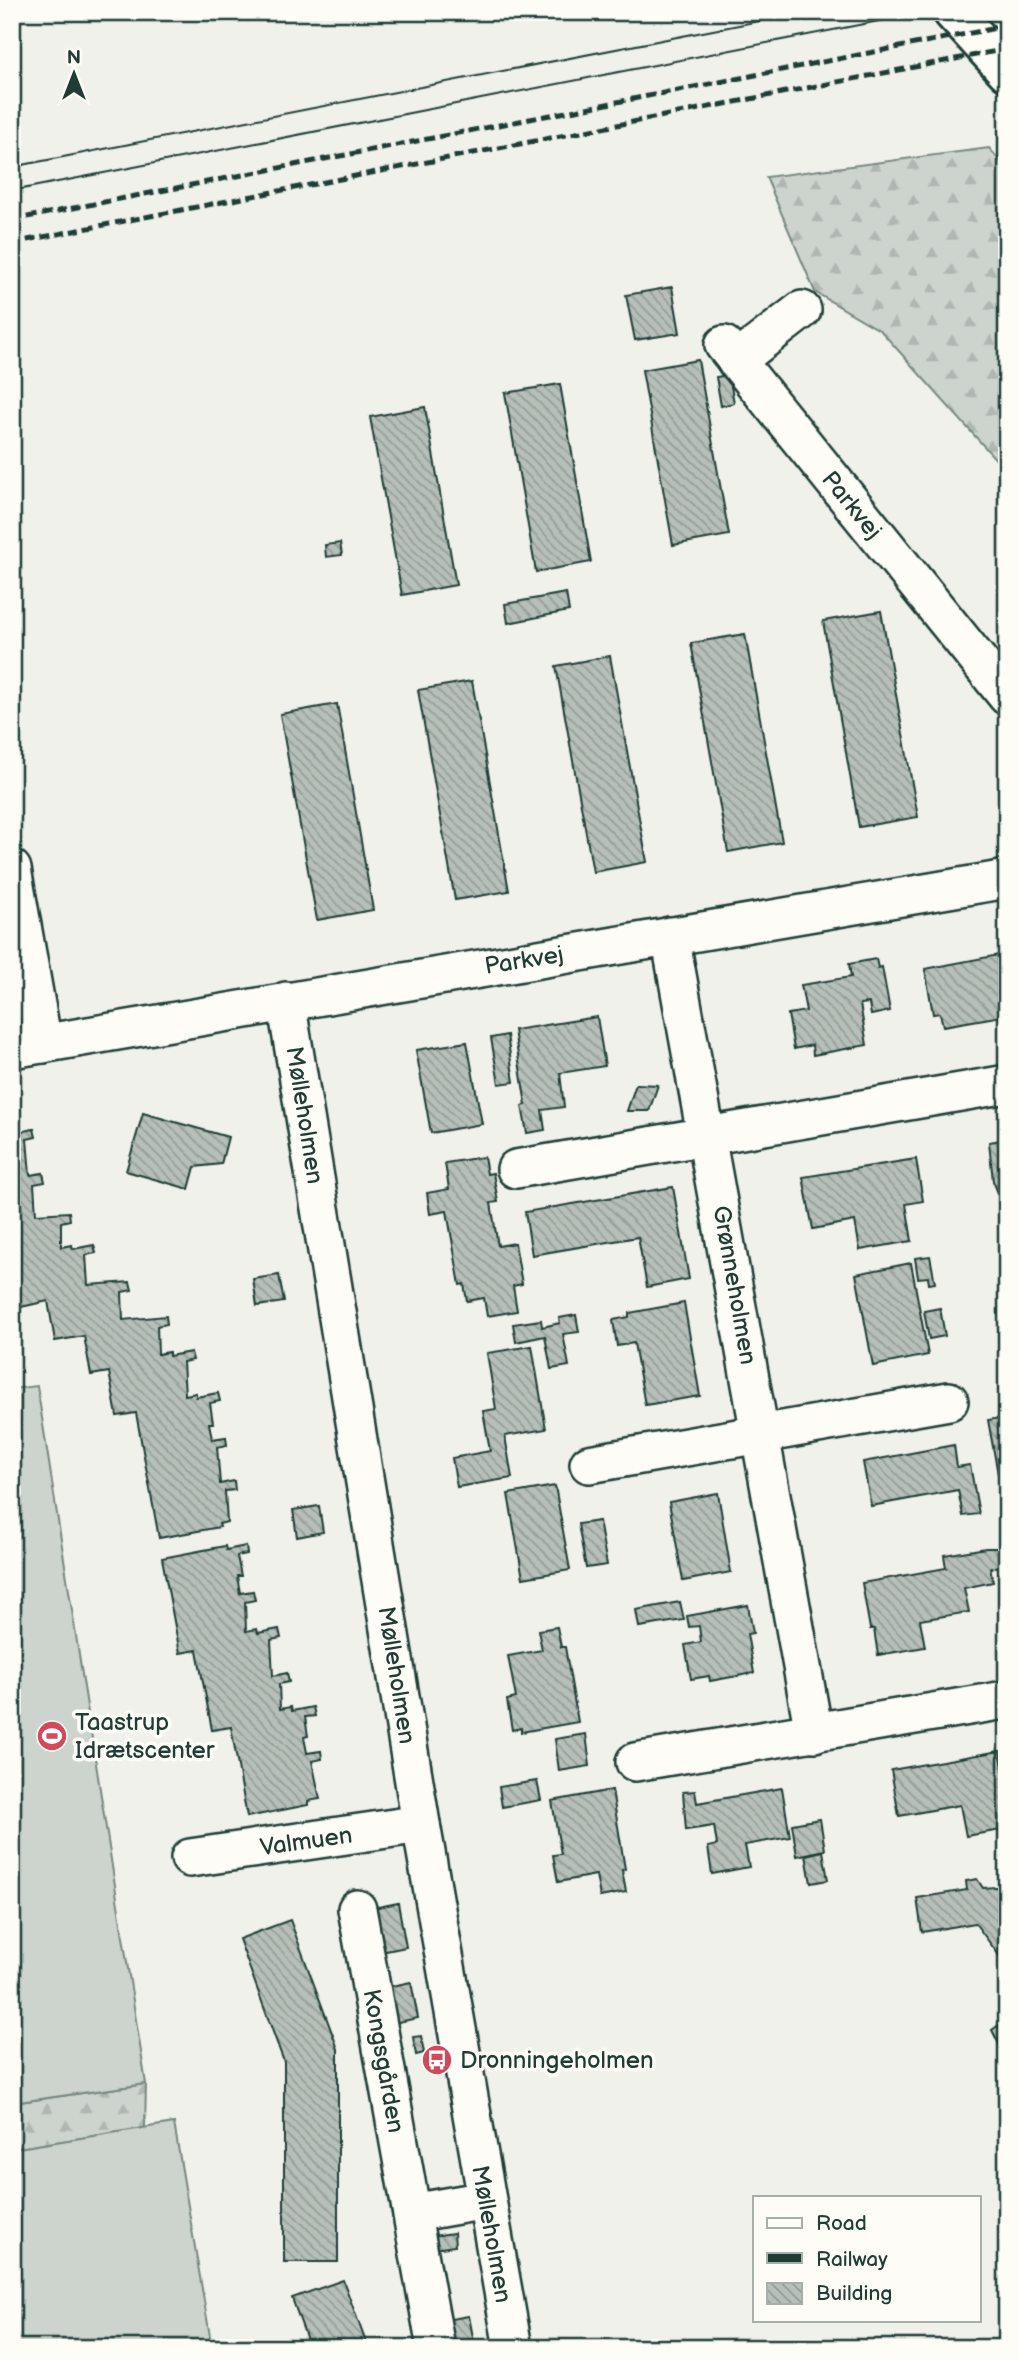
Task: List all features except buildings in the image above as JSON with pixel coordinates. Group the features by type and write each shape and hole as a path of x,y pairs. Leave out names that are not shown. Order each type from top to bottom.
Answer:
{"highway":[{"path":"953,12 1007,71"}],"street":[{"name":"Parkvej","path":"802,310 730,353 1007,696"},
{"name":"Parkvej","path":"12,869 27,1047 1007,879"},
{"name":"Grønneholmen","path":"670,936 814,1733"},
{"name":"Mølleholmen","path":"286,1001 421,1824 513,2348"},
{"path":"516,1169 1007,1084"},
{"path":"589,1464 948,1401"},
{"path":"635,1762 999,1701"},
{"name":"Valmuen","path":"190,1858 421,1824"},
{"name":"Kongsgården","path":"357,1909 436,2348"},
{"path":"412,2213 486,2200"}],"green space":[{"path":"989,148 1007,169 1007,472 881,331 815,292 766,177"},
{"name":"Taastrup Idrætscenter","path":"37,1386 146,2084 12,2103 12,1389"},
{"path":"146,2084 145,2128 12,2149 12,2103"},
{"path":"174,2123 212,2348 12,2348 12,2149"}],"tram line":[{"path":"12,167 805,12"},
{"path":"12,191 925,12"}],"railway":[{"path":"12,220 1007,26"},
{"path":"12,243 1007,49"}],"place":[{"name":"Taastrup Idrætscenter","path":"52,1736"},
{"name":"Dronningeholmen","path":"437,2060"}]}
